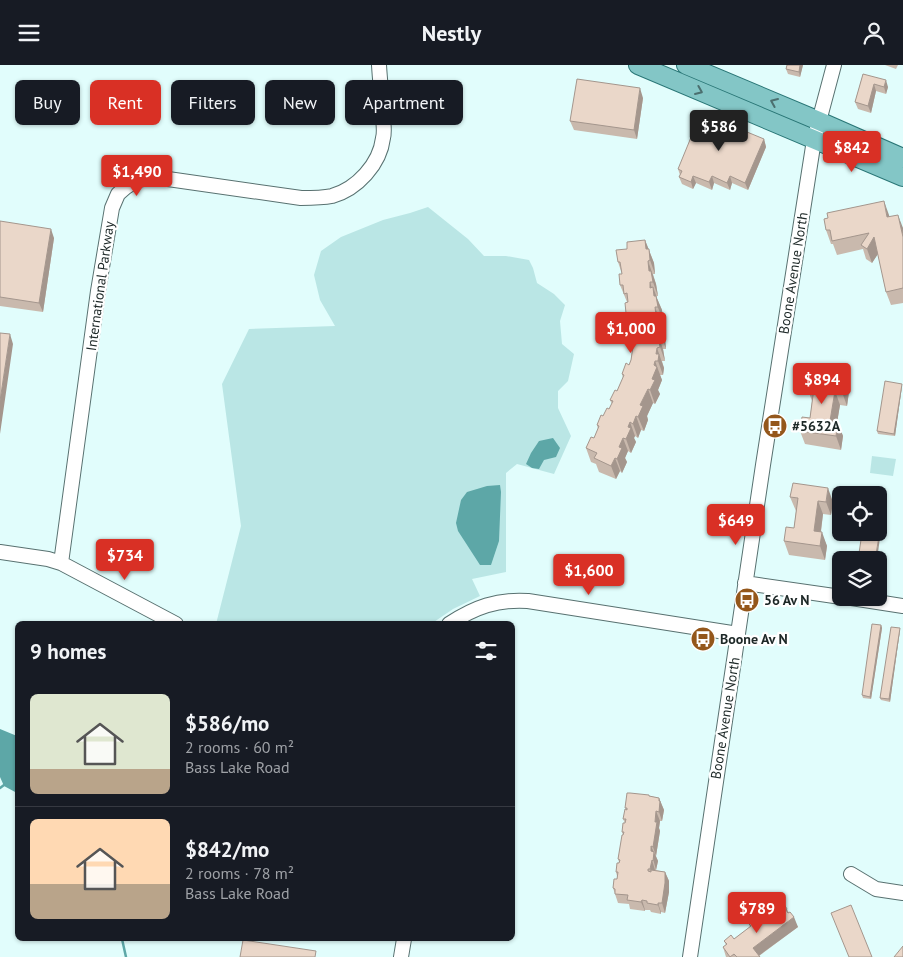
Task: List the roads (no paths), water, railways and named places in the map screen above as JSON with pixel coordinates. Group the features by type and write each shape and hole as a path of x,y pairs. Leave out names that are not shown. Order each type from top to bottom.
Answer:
{"main road":[{"path":"638,65 903,177"},
{"path":"686,65 903,158"}],"street":[{"name":"International Parkway","path":"61,563 100,281 112,208 118,195 137,180 154,177 301,198 318,198 334,195 361,179 372,167 380,153 384,137 379,65"},
{"path":"676,81 686,65"},
{"name":"Boone Avenue North","path":"690,957 745,583 814,140 834,65"},
{"path":"0,552 48,559 61,563 170,621"},
{"path":"745,583 832,595"},
{"path":"454,621 470,611 488,605 518,601 738,634"},
{"path":"887,604 903,606"},
{"path":"851,874 876,889 903,893"},
{"path":"401,957 404,941"}],"waterway":[{"path":"0,788 4,785"},
{"path":"122,941 126,957"}],"place":[{"name":"#5632A","path":"775,426"},
{"name":"56 Av N","path":"747,600"},
{"name":"Boone Av N","path":"703,639"}]}
